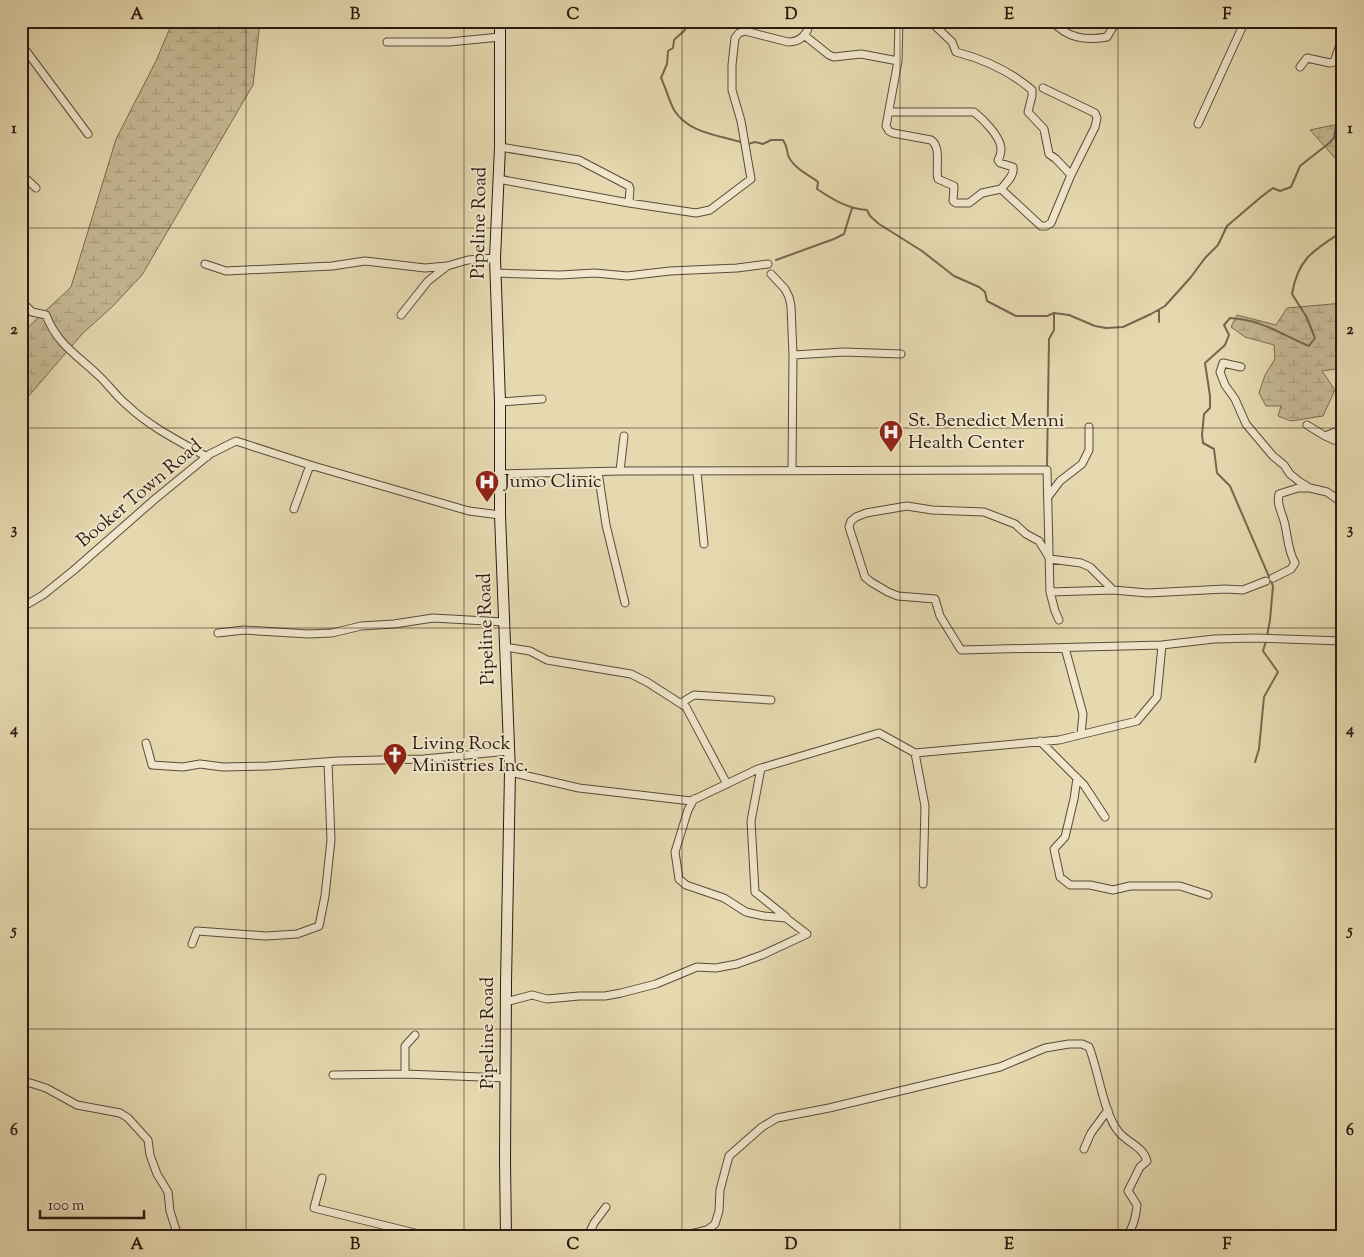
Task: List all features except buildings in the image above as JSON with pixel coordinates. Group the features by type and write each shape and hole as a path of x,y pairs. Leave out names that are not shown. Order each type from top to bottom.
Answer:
{"street":[{"name":"Pipeline Road","path":"500,21 500,147 495,273 500,402 500,515 510,772 507,882 506,1236"},
{"path":"498,179 696,213 710,210 750,179 741,121 732,90 735,38 739,33 745,32 795,42 804,36 809,29 810,21"},
{"path":"890,112 974,112 985,122 999,142 1001,149 998,160 1000,163 1013,167 1014,170 1011,177 1001,189 982,193 969,203 956,203 953,200 954,186 938,179 935,143 931,140 889,131 886,126 898,61 899,21"},
{"path":"930,21 952,42 956,52 973,57 996,68 1032,90 1028,112 1044,129 1049,154 1071,175"},
{"path":"1052,21 1066,34 1078,39 1107,37 1113,27 1120,21"},
{"path":"1198,124 1245,21"},
{"path":"804,36 834,57 861,54 898,61"},
{"path":"1300,67 1307,58 1330,63 1334,62 1343,36"},
{"path":"387,42 449,42 500,37"},
{"path":"21,44 88,134"},
{"path":"1001,189 1040,226 1046,226 1051,223 1071,175 1095,127 1097,118 1095,113 1042,88"},
{"path":"500,147 579,160 629,186 629,203"},
{"path":"21,174 36,188"},
{"path":"205,264 226,271 332,266 365,261 425,268 447,266 468,260 495,258"},
{"path":"495,273 560,275 595,273 627,276 768,264"},
{"path":"400,315 428,281 447,266"},
{"path":"771,274 789,297 793,327 792,471"},
{"path":"21,301 32,312 46,315 57,338 79,360 98,374 127,406 164,433 207,457"},
{"path":"793,355 844,352 901,354"},
{"path":"1241,367 1223,363 1220,372 1246,424 1290,474 1310,488"},
{"path":"500,402 542,399"},
{"path":"1307,425 1343,444"},
{"path":"1048,498 1060,481 1082,464 1089,450 1089,427"},
{"path":"1325,436 1343,429"},
{"path":"620,471 624,436"},
{"name":"Booker Town Road","path":"21,608 43,595 74,570 155,499 207,457 236,441 310,466 462,508 500,515"},
{"path":"294,509 310,466"},
{"path":"500,474 620,471 1047,470 1050,592 1055,611 1060,620"},
{"path":"598,472 606,525 625,603"},
{"path":"697,472 704,544"},
{"path":"1050,592 1112,590 1148,593 1225,589 1243,590 1291,569 1295,563 1290,556 1285,523 1279,507 1279,494 1298,488 1310,488 1326,492 1343,504"},
{"path":"1050,560 1039,541 1026,534 1015,524 984,512 932,510 907,506 866,513 851,521 849,527 865,577 894,594 935,599 940,616 961,650 1162,645 1214,639 1254,638 1343,641"},
{"path":"1050,560 1082,563 1090,568 1112,590"},
{"path":"218,633 244,630 308,634 332,633 361,626 433,618 504,622"},
{"path":"510,772 579,788 691,801 761,768 879,733 915,754 1059,740 1137,721 1158,697 1162,645"},
{"path":"505,647 530,651 548,660 631,674 648,682 686,707 726,784"},
{"path":"1065,648 1083,714 1081,734"},
{"path":"680,703 694,695 771,700"},
{"path":"1040,741 1084,785 1105,817"},
{"path":"146,743 152,765 183,767 200,764 223,767 424,760 509,751"},
{"path":"915,754 924,806 923,884"},
{"path":"192,944 197,931 266,936 298,934 319,926 325,896 331,840 328,762"},
{"path":"506,1002 532,995 548,999 605,996 656,984 697,967 716,968 737,964 762,955 807,934 754,892 751,822 761,768"},
{"path":"1078,778 1064,837 1054,849 1060,877 1070,885 1090,885 1113,890 1130,886 1180,886 1208,895"},
{"path":"681,799 688,810"},
{"path":"694,799 688,810 675,852 679,879 686,885 724,898 746,912 786,918"},
{"path":"406,1074 405,1046 415,1035"},
{"path":"682,1236 707,1230 715,1224 719,1211 720,1190 729,1156 762,1127 777,1118 829,1108 1000,1067 1046,1048 1069,1044 1089,1046 1108,1110 1118,1131 1145,1153 1147,1161 1140,1167 1128,1191 1137,1205 1136,1216 1130,1233 1126,1236"},
{"path":"333,1075 406,1074 506,1078"},
{"path":"21,1080 46,1088 77,1105 120,1114 128,1118 148,1140 150,1155 157,1174 168,1192 170,1211 178,1236"},
{"path":"1084,1149 1091,1133 1108,1110"},
{"path":"322,1178 314,1208 427,1236"},
{"path":"588,1236 594,1223 606,1207"}],"green space":[{"path":"170,21 260,21 253,85 142,275 112,307 83,333 21,405 21,334 71,287 116,139 156,61 170,28"},
{"path":"1343,123 1343,167 1310,130"},
{"path":"1343,303 1343,368 1322,371 1335,390 1323,416 1291,421 1278,416 1281,406 1266,406 1259,393 1265,375 1275,359 1274,345 1245,337 1231,327 1237,315 1276,325 1287,308"}],"waterway":[{"path":"687,21 685,30 674,40 673,48 668,51 667,64 661,78 672,106 680,118 696,129 743,143"},
{"path":"1047,466 1049,339 1054,330 1054,313 1069,315 1095,326 1106,328 1123,327 1165,306 1218,245 1227,226 1273,188 1280,191 1291,187 1300,166 1334,138 1336,125 1343,110"},
{"path":"1334,138 1343,142"},
{"path":"748,144 755,142 763,144 771,140 783,140 790,159 797,167 818,182 817,189 847,206 867,210 870,216 879,224 922,251 954,276 979,287 985,292 987,301 1016,316 1047,316 1054,313"},
{"path":"776,260 844,234 852,208"},
{"path":"1267,636 1273,586 1230,486 1217,473 1214,449 1203,443 1204,414 1210,408 1205,363 1225,345 1229,335 1224,325 1230,318 1242,319 1271,328 1309,346 1315,338 1306,316 1292,294 1295,282 1298,272 1309,256 1343,231"},
{"path":"1159,310 1159,322"},
{"path":"1255,762 1259,749 1264,697 1278,672 1263,651 1266,641"}],"place":[{"name":"St. Benedict Menni Health Center","path":"891,453"},
{"name":"Jumo Clinic","path":"487,503"},
{"name":"Living Rock Ministries Inc.","path":"395,776"}]}
